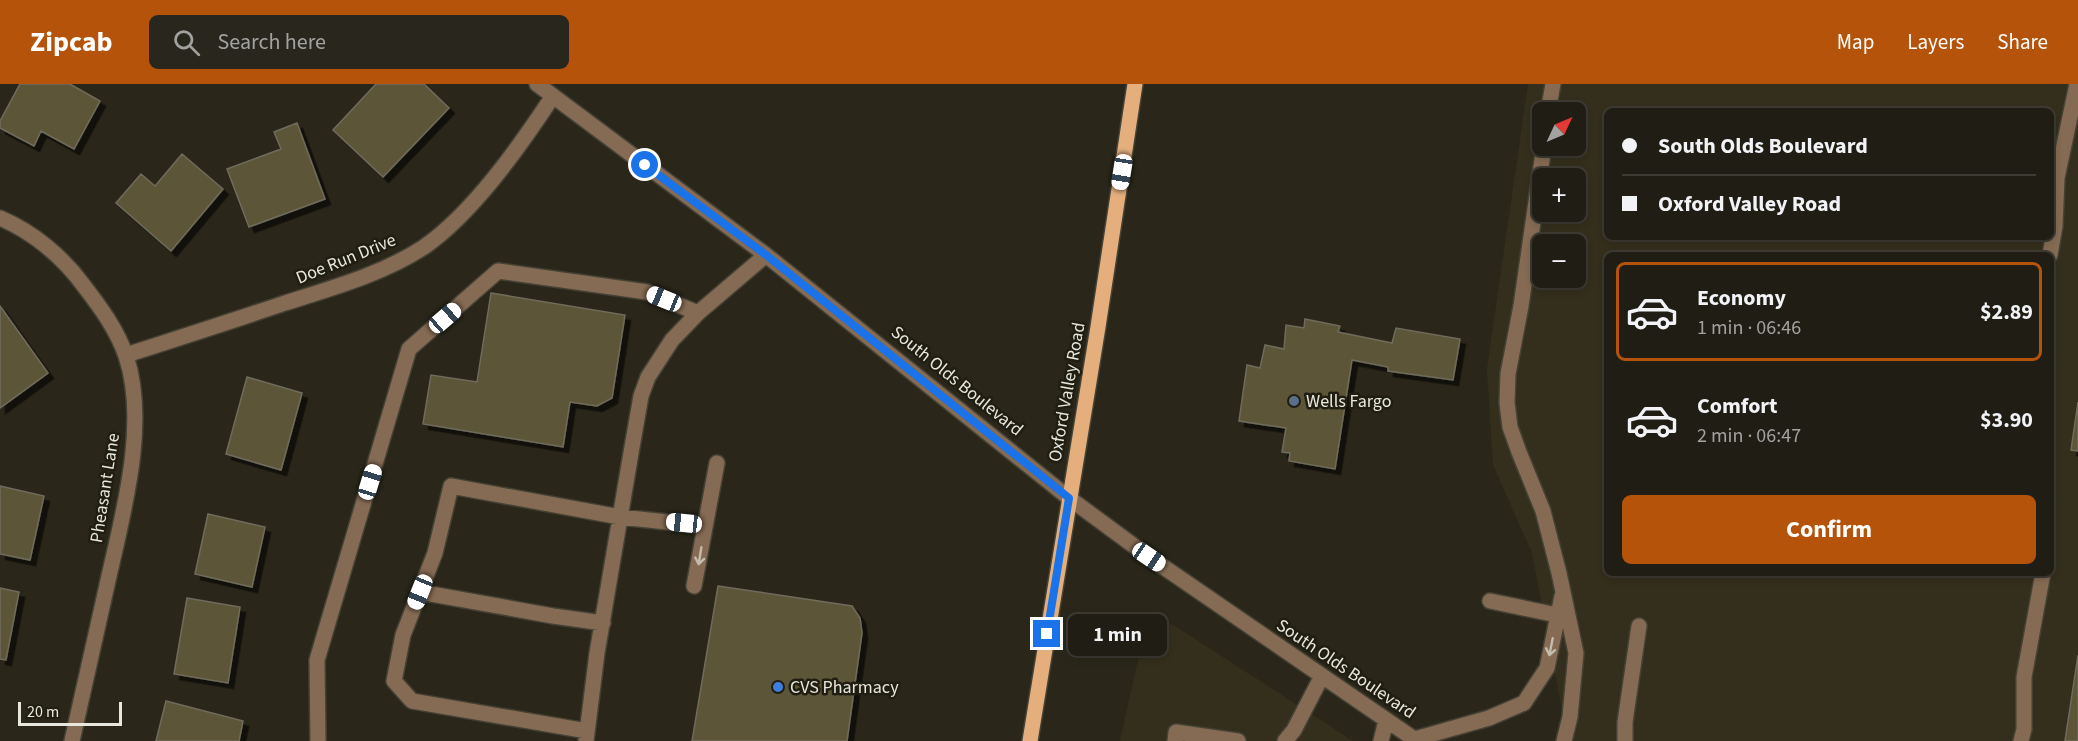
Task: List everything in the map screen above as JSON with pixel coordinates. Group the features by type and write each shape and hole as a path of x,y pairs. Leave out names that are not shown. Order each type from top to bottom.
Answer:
{"main road":[{"name":"Oxford Valley Road","path":"1030,741 1098,327 1135,84"}],"street":[{"name":"South Olds Boulevard","path":"537,84 766,255 1069,498 1149,557 1416,740"},
{"path":"1550,102 1553,84"},
{"path":"2054,232 2057,178 2077,84"},
{"name":"Doe Run Drive","path":"126,355 329,289 393,264 425,246 459,217 499,172 553,96"},
{"path":"1543,156 1522,298 1508,374 1507,403 1510,427 1543,511 1576,653 1570,717 1564,741"},
{"name":"Pheasant Lane","path":"0,218 11,222 44,244 69,266 107,316 126,355 131,378 134,407 133,459 72,741"},
{"path":"705,526 620,517 451,486 435,553 403,635 394,681 412,701 587,736 620,517 639,408 648,377 672,340 698,313 766,255"},
{"path":"318,741 317,660 410,349 498,271 646,292 698,313"},
{"path":"694,586 717,464"},
{"path":"2021,741 2024,729 2024,677 2042,576"},
{"path":"1416,740 1489,718 1524,703 1547,668 1563,590"},
{"path":"420,592 553,616 603,622"},
{"path":"1490,601 1557,615"},
{"path":"1625,741 1625,722 1639,626"},
{"path":"1285,741 1294,730 1322,676"},
{"path":"1381,741 1386,720"},
{"path":"1175,741 1176,732 1238,741"}],"shaded area":[{"path":"1528,84 2078,84 2078,741 1568,741 1532,553 1493,465 1487,369"},
{"path":"1172,624 1353,741 1120,741 1143,637"}],"building":[{"path":"20,84 70,84 100,101 74,149 41,131 34,146 0,128 0,121"},
{"path":"376,84 424,84 449,108 383,177 333,130"},
{"path":"297,123 325,199 249,227 227,169 281,149 274,132"},
{"path":"182,154 223,189 171,251 116,203 141,174 155,186"},
{"path":"491,293 625,315 612,398 597,406 570,402 563,447 423,424 431,375 477,382"},
{"path":"0,306 48,373 0,408"},
{"name":"Wells Fargo","path":"1305,319 1340,326 1338,332 1392,343 1396,328 1460,339 1453,380 1388,371 1388,367 1352,360 1335,469 1289,461 1290,453 1282,452 1286,428 1239,421 1247,365 1260,368 1265,345 1284,349 1286,325 1304,328"},
{"path":"247,377 302,393 281,470 226,454"},
{"path":"2078,402 2078,451 2071,450"},
{"path":"0,486 44,496 30,560 0,554"},
{"path":"208,514 265,527 252,587 195,574"},
{"name":"CVS Pharmacy","path":"718,586 852,606 860,618 862,633 847,741 692,741"},
{"path":"0,588 19,592 6,660 0,659"},
{"path":"187,598 240,607 228,683 174,674"},
{"path":"2078,655 2078,741 2065,741"},
{"path":"166,701 243,721 239,741 156,741"}],"place":[{"name":"Wells Fargo","path":"1294,401"},
{"name":"CVS Pharmacy","path":"778,687"}],"route":[{"path":"645,165 766,255 1069,498 1047,634"}]}
